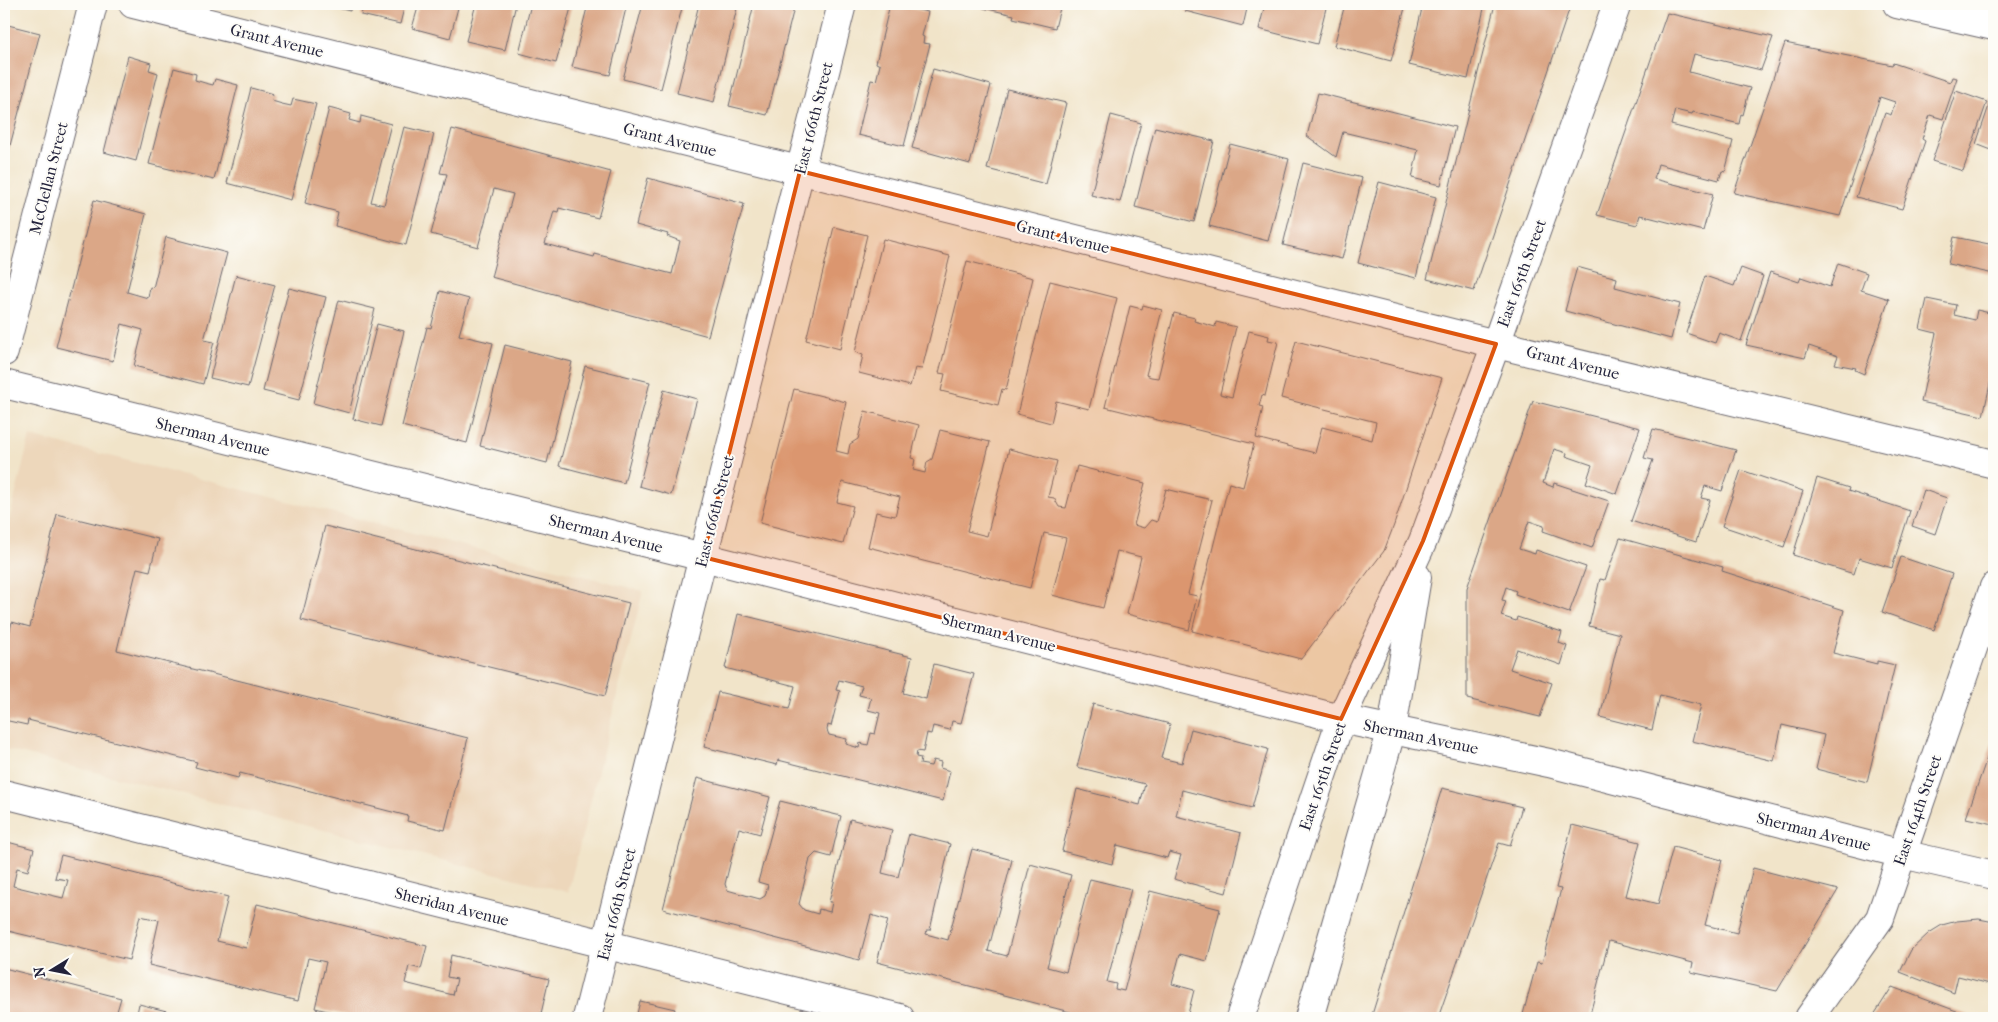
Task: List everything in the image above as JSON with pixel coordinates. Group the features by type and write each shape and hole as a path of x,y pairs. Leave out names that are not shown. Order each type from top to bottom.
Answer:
{"street":[{"name":"McClellan Street","path":"4,352 93,4"},
{"name":"Grant Avenue","path":"134,4 1496,344 1994,464"},
{"name":"East 166th Street","path":"587,1018 842,4"},
{"name":"East 165th Street","path":"1240,1018 1341,719 1423,542 1496,344 1617,4"},
{"path":"1897,4 1994,26"},
{"name":"Sherman Avenue","path":"4,384 703,557 1341,719 1549,763 1902,854 1994,875"},
{"name":"East 165th Street","path":"1309,1018 1392,729 1423,542"},
{"name":"East 164th Street","path":"1809,1018 1880,918 1994,587"},
{"name":"Sheridan Avenue","path":"4,794 900,1018"}],"highlighted area":[{"path":"800,171 1496,344 1423,541 1341,719 703,557"}],"shaded area":[{"path":"30,436 643,591 568,892 4,749 4,541"}],"building":[{"path":"321,4 351,4 350,11"},
{"path":"364,4 405,4 400,24 361,15"},
{"path":"419,4 459,4 450,38 412,28"},
{"path":"476,4 516,4 505,50 466,41"},
{"path":"531,4 572,4 556,63 519,53"},
{"path":"588,4 627,4 610,75 572,67"},
{"path":"643,4 683,4 661,89 623,79"},
{"path":"699,4 738,4 714,102 677,93"},
{"path":"754,4 783,4 783,6 794,8 767,115 729,106"},
{"path":"890,4 928,12 922,36 924,37 923,43 930,44 904,146 858,135 871,80 876,81 880,65 876,63"},
{"path":"984,4 1061,4 1055,28 1013,18 1014,15 983,8"},
{"path":"1187,4 1248,4 1243,26 1185,11"},
{"path":"1265,4 1327,4 1317,44 1259,29"},
{"path":"1345,4 1406,4 1391,61 1334,46"},
{"path":"1423,4 1485,4 1468,79 1409,65"},
{"path":"1495,4 1571,4 1474,291 1427,279"},
{"path":"1667,13 1773,37 1761,70 1694,54 1689,72 1750,88 1739,124 1693,112 1692,114 1675,110 1671,125 1733,141 1725,172 1722,171 1719,180 1658,164 1654,179 1713,194 1703,231 1640,215 1637,225 1597,215"},
{"path":"4,24 40,33 4,168"},
{"path":"1785,43 1892,65 1893,63 1950,82 1952,77 1957,78 1943,119 1930,115 1922,139 1925,141 1902,209 1856,197 1885,113 1891,115 1895,102 1880,97 1840,216 1734,193"},
{"path":"128,56 151,63 149,70 158,73 136,161 104,152"},
{"path":"174,68 196,74 195,80 205,83 213,85 215,79 238,85 214,180 149,164"},
{"path":"933,69 991,85 970,164 912,148"},
{"path":"251,88 273,94 272,101 282,104 291,106 293,99 316,104 291,200 227,183"},
{"path":"1007,89 1066,103 1046,184 987,169"},
{"path":"1956,91 1987,102 1963,171 1932,161"},
{"path":"1994,91 1994,151 1976,144"},
{"path":"1318,93 1455,127 1441,185 1412,178 1418,150 1343,132 1336,157 1307,136"},
{"path":"329,108 351,114 349,120 360,123 361,116 391,124 371,202 384,205 404,127 434,134 406,245 335,226 338,212 305,203"},
{"path":"1111,115 1141,123 1120,202 1091,195"},
{"path":"1155,127 1214,141 1194,222 1135,207"},
{"path":"452,129 611,172 598,218 559,208 558,212 554,211 545,244 594,257 595,254 672,274 680,241 667,236 668,234 636,225 648,178 744,204 708,336 491,277 513,194 494,189 478,247 431,234 447,174 440,173"},
{"path":"1230,144 1289,159 1268,241 1209,226"},
{"path":"1303,163 1362,178 1342,259 1283,245"},
{"path":"1379,182 1436,197 1416,278 1358,263"},
{"path":"94,200 146,214 127,292 148,298 150,287 153,288 166,237 227,253 204,340 214,342 203,384 134,366 143,330 122,324 113,361 56,347"},
{"path":"834,227 867,235 840,349 806,340"},
{"path":"1954,237 1994,245 1994,274 1948,264"},
{"path":"883,239 950,256 922,369 915,368 910,386 859,373 863,355 855,352"},
{"path":"967,261 1033,278 1006,390 1002,389 998,405 941,391 945,374 939,373"},
{"path":"1838,263 1867,273 1861,290 1889,299 1864,374 1855,370 1856,368 1835,364 1838,356 1809,346 1805,358 1746,345 1770,272 1799,282 1801,277 1830,287"},
{"path":"1577,267 1617,278 1615,287 1680,304 1671,339 1565,311"},
{"path":"1741,268 1763,276 1741,341 1719,333 1715,343 1686,333 1705,276 1734,286"},
{"path":"236,275 275,285 248,387 210,378"},
{"path":"1050,281 1117,298 1089,409 1056,401 1051,423 1017,414"},
{"path":"289,288 326,297 299,400 263,391"},
{"path":"440,291 469,299 459,335 493,343 467,443 402,426 427,327 431,328"},
{"path":"1927,299 1956,305 1954,315 1975,320 1977,310 1994,314 1994,366 1983,416 1921,402 1936,333 1920,329"},
{"path":"339,300 375,309 349,413 313,403"},
{"path":"1143,305 1162,310 1146,375 1151,377 1158,378 1174,313 1195,318 1194,321 1215,327 1216,322 1236,327 1220,394 1232,397 1249,331 1269,336 1268,340 1278,342 1265,396 1262,395 1259,406 1263,407 1256,438 1315,453 1322,427 1372,440 1376,422 1281,398 1296,341 1442,378 1384,551 1301,659 1192,631 1229,483 1243,487 1254,444 1105,407 1130,306 1142,309"},
{"path":"377,324 404,331 381,426 353,419"},
{"path":"505,345 572,362 547,463 480,446"},
{"path":"585,366 650,382 624,483 559,466"},
{"path":"794,389 846,402 836,451 848,454 850,444 858,439 865,411 919,425 911,458 915,459 913,470 925,473 927,462 932,459 940,430 990,442 967,531 987,536 1009,449 1057,461 1048,497 1054,498 1059,507 1066,508 1077,466 1145,483 1134,525 1144,528 1151,520 1157,522 1166,489 1212,500 1188,594 1197,596 1189,630 1127,614 1141,557 1117,551 1103,608 1052,595 1066,538 1044,533 1030,588 868,547 876,512 895,516 900,497 842,482 837,502 853,506 843,544 760,523"},
{"path":"664,390 697,399 671,495 639,486"},
{"path":"1533,401 1640,428 1617,494 1586,483 1592,465 1566,456 1567,453 1554,449 1543,483 1553,487 1554,483 1609,501 1592,548 1543,531 1544,526 1529,521 1519,549 1535,554 1536,550 1586,567 1569,613 1515,594 1516,591 1506,587 1502,600 1506,601 1501,616 1516,621 1517,617 1562,632 1559,643 1567,646 1561,665 1517,649 1510,669 1552,683 1540,717 1467,699 1467,588"},
{"path":"1653,429 1736,450 1722,491 1705,486 1701,498 1710,500 1696,542 1631,521 1653,460 1644,458"},
{"path":"1741,470 1803,491 1784,547 1722,526"},
{"path":"1817,478 1849,488 1848,491 1910,511 1892,568 1859,558 1854,574 1793,555"},
{"path":"1924,490 1947,498 1935,534 1912,526"},
{"path":"57,514 158,539 150,571 137,568 117,650 468,738 445,830 407,821 408,816 240,773 238,778 195,767 197,762 28,720 27,725 4,720 4,653 12,622 30,627"},
{"path":"325,526 629,603 605,696 301,620"},
{"path":"1620,538 1723,567 1722,571 1844,610 1833,653 1877,664 1877,661 1895,665 1867,782 1816,769 1824,735 1782,725 1774,761 1692,741 1701,705 1660,695 1652,730 1600,717 1620,634 1589,626 1600,579 1605,580"},
{"path":"1901,557 1952,574 1934,630 1882,612"},
{"path":"738,614 912,657 903,693 926,699 934,664 974,674 961,723 952,721 950,730 933,726 931,734 927,733 923,752 917,751 916,757 921,758 920,764 931,766 933,760 941,762 940,768 950,771 943,801 778,760 777,765 704,747 718,692 789,709 795,686 725,668","holes":["839,680 862,686 859,695 871,698 868,710 880,713 875,734 871,733 868,745 860,743 859,748 846,744 847,739 829,735 827,730 828,725 831,726 840,691 836,690"]},
{"path":"1093,704 1170,724 1161,758 1182,763 1191,729 1268,749 1252,808 1182,790 1176,816 1241,833 1226,893 1174,879 1181,855 1169,852 1167,858 1117,845 1112,864 1062,851 1077,789 1140,805 1145,784 1077,767"},
{"path":"1994,738 1994,824 1966,818"},
{"path":"697,778 770,797 760,834 739,828 725,884 727,890 760,899 765,896 768,885 758,882 780,801 841,816 831,857 816,853 810,859 799,904 804,910 818,914 819,909 830,912 832,902 829,902 850,819 892,830 882,873 898,877 909,834 950,844 930,930 927,930 926,934 948,940 972,849 1012,860 988,951 1007,956 1030,864 1071,875 1047,967 1066,972 1090,879 1131,889 1107,982 1116,984 1115,989 1124,991 1150,891 1220,909 1207,961 1180,954 1172,984 1194,990 1187,1018 1093,1018 877,962 888,920 871,915 859,960 663,909"},
{"path":"1442,788 1522,807 1510,846 1499,843 1438,1018 1371,1018"},
{"path":"1572,825 1640,842 1626,896 1658,904 1673,847 1722,860 1705,925 1737,933 1753,868 1838,890 1777,991 1691,972 1693,963 1609,941 1589,1018 1522,1018 1537,962 1542,963 1561,889 1556,888"},
{"path":"4,841 34,849 28,871 17,868 13,886 63,898 68,880 55,878 61,855 228,897 217,941 246,948 257,904 427,946 421,969 409,966 405,983 453,995 457,979 447,977 451,955 549,979 540,1018 357,1018 315,1008 326,962 308,958 298,1001 149,965 159,920 140,916 129,960 4,930"},
{"path":"1979,919 1994,922 1994,985 1958,976 1954,993 1900,972 1911,950 1929,933 1942,925 1957,921"},
{"path":"4,968 121,998 115,1018 21,1018 4,1014"},
{"path":"1892,987 1970,1016 1969,1018 1872,1018"},
{"path":"640,1001 675,1009 672,1018 636,1018"},
{"path":"139,1004 194,1018 136,1018"}]}
